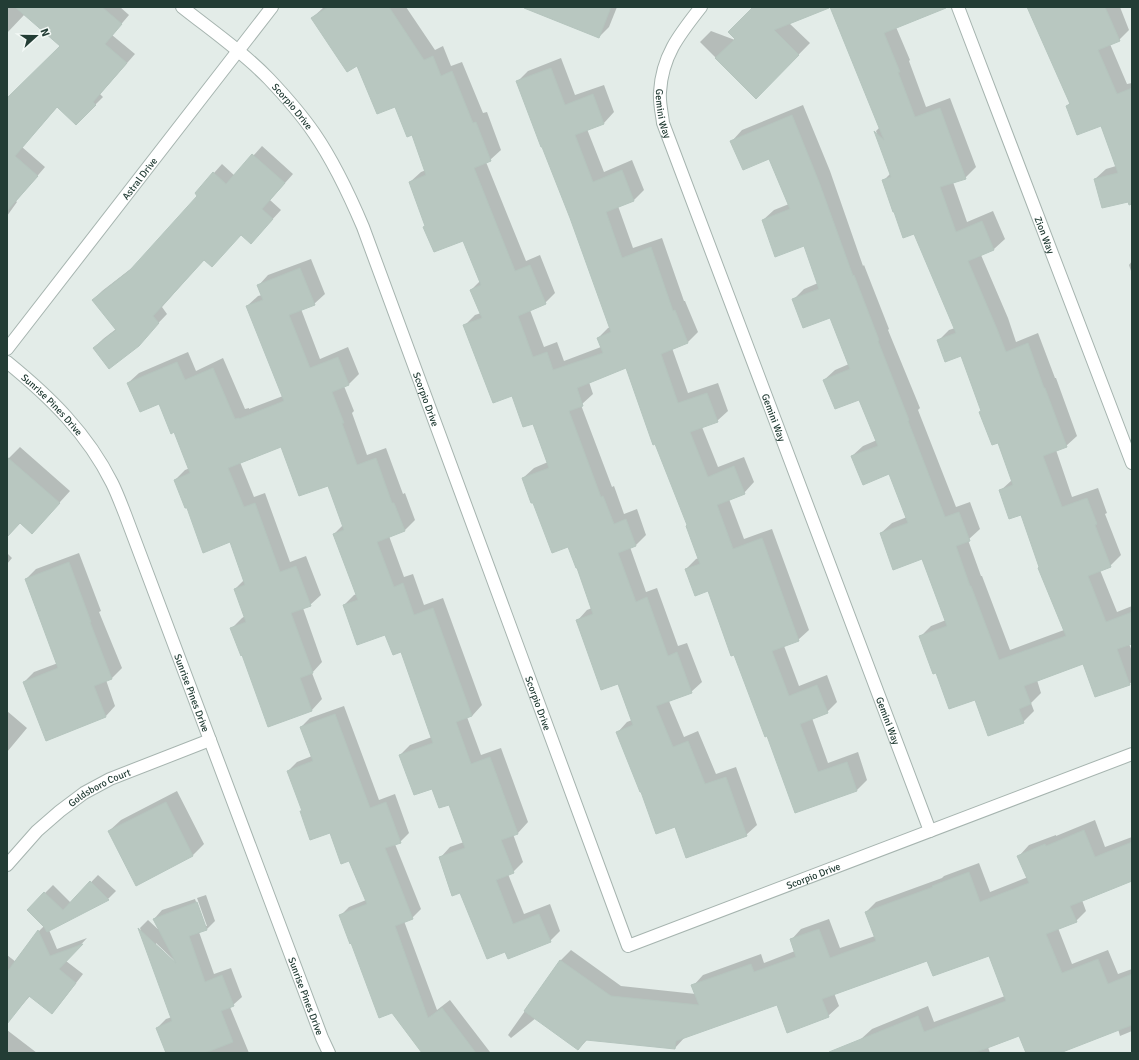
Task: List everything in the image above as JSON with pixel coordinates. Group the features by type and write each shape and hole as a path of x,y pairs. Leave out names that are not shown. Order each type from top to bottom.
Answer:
{"street":[{"name":"Scorpio Drive","path":"182,7 238,51 268,78 292,104 314,132 333,162 352,201 372,250 628,946 1132,754"},
{"name":"Astral Drive","path":"7,349 272,7"},
{"name":"Gemini Way","path":"701,7 678,36 665,63 659,93 663,123 930,830"},
{"name":"Zion Way","path":"958,7 1132,463"},
{"name":"Sunrise Pines Drive","path":"7,362 55,404 77,428 112,483 322,1038 329,1053"},
{"name":"Goldsboro Court","path":"7,864 37,831 84,793 110,779 210,740"}],"building":[{"path":"15,7 102,7 122,24 105,44 127,63 93,102 96,105 76,125 57,107 15,156 38,176 7,211 7,98 60,46"},
{"path":"328,7 389,7 424,60 433,56 441,76 452,71 473,123 476,122 491,161 474,168 515,271 530,265 546,304 518,316 533,357 547,352 553,370 603,353 597,338 611,332 570,218 516,81 551,68 565,105 593,94 604,124 575,135 593,182 622,170 634,201 606,212 622,258 651,247 673,311 675,310 688,343 661,354 678,403 707,393 718,422 690,432 708,477 734,466 745,494 717,505 733,549 762,538 799,641 772,651 789,696 817,685 828,713 800,724 818,772 847,762 857,791 795,813 767,736 765,737 734,655 731,656 708,591 695,596 685,569 700,564 686,526 687,525 655,444 653,445 626,368 577,388 583,406 569,411 601,497 603,496 614,524 626,519 636,546 618,553 636,602 647,597 668,656 677,652 692,693 656,706 673,747 688,741 705,784 726,777 747,836 686,858 675,827 656,834 641,792 616,732 633,725 618,684 601,690 576,620 593,614 577,568 568,547 552,553 522,478 549,468 533,424 523,427 512,396 493,403 463,325 482,318 470,290 481,285 463,241 434,252 423,227 425,226 409,182 426,175 412,135 407,137 395,107 377,114 357,66 347,72 311,18"},
{"path":"524,7 611,7 599,38"},
{"path":"753,7 829,7 774,30 799,55 756,99 715,58 735,39 728,32"},
{"path":"830,7 946,8 884,33 900,72 898,72 915,117 940,108 966,179 940,187 956,232 982,221 994,250 968,261 1006,352 1028,343 1067,447 1043,456 1062,507 1087,498 1097,524 1095,525 1111,567 1088,576 1106,622 1132,612 1132,644 1117,649 1130,685 1095,697 1083,664 1024,686 1031,704 1019,709 1024,723 988,736 975,700 949,709 936,673 933,674 919,636 947,626 922,559 893,570 880,533 908,523 889,474 863,485 851,456 878,446 859,400 835,409 823,380 850,369 830,318 803,328 792,299 819,289 804,246 775,257 762,220 790,209 769,159 743,170 730,141 792,115 819,182 853,276 854,275 879,340 878,341 945,517 959,512 970,541 956,546 999,660 1066,636 1038,568 1039,567 1021,515 1009,519 999,490 1013,485 998,443 992,445 979,412 981,411 961,356 945,362 937,340 956,333 914,234 903,238 882,180 891,177 874,131 884,140"},
{"path":"1027,7 1105,7 1120,41 1098,50 1117,94 1132,88 1132,204 1129,205 1128,202 1102,208 1094,179 1118,173 1101,126 1077,135 1066,106 1070,104"},
{"path":"252,154 285,183 262,209 273,219 251,244 241,235 212,267 204,260 153,316 159,323 139,346 109,369 93,348 116,330 92,300 130,270 197,196 195,193 213,172 226,184"},
{"path":"300,268 315,305 289,315 310,368 338,357 349,385 332,392 344,423 342,423 357,465 376,458 392,503 394,503 405,531 377,542 394,587 403,583 414,615 433,608 472,716 456,722 471,764 490,757 518,834 501,840 514,873 496,880 513,924 539,914 551,942 508,959 505,952 487,959 460,893 452,896 439,857 465,848 449,805 439,808 432,789 414,795 399,755 433,743 401,652 393,655 385,635 357,645 343,605 358,600 333,534 344,530 328,486 299,496 281,447 228,468 244,507 255,503 280,572 296,566 311,606 291,613 313,673 300,678 312,711 268,727 242,655 241,656 230,628 246,622 234,589 245,585 230,542 203,553 187,508 185,508 174,480 190,473 174,432 171,434 159,404 140,412 127,383 177,362 185,380 213,368 235,419 239,419 284,401 246,306 263,300 257,285"},
{"path":"7,457 60,503 32,534 20,523 7,537"},
{"path":"69,562 112,679 94,686 106,717 46,741 23,682 58,668 25,579"},
{"path":"335,714 370,808 386,802 401,843 385,848 413,919 395,926 428,1018 442,1008 476,1053 422,1053 392,1013 379,1018 339,915 367,904 349,861 341,864 330,833 310,840 300,811 302,811 287,771 313,761 300,727"},
{"path":"166,802 193,856 136,886 108,831"},
{"path":"1084,830 1095,857 1132,842 1132,881 1070,906 1077,922 1046,934 1062,973 1098,959 1108,984 1132,974 1132,1025 1060,1053 1026,1053 1019,1036 974,1053 829,1053 918,1016 924,1032 1006,1001 989,956 933,976 927,961 822,999 829,1017 787,1033 777,1005 676,1041 675,1049 586,1040 578,1050 524,1011 560,960 611,996 699,1005 691,985 751,964 754,972 796,957 790,939 819,929 830,958 876,941 865,912 969,872 980,902 1029,883 1017,856"},
{"path":"90,881 109,900 47,932 45,928 27,910 44,892 63,910"},
{"path":"197,902 207,930 189,936 205,982 222,975 234,1006 221,1011 233,1042 205,1053 166,1053 156,1028 172,1021 138,928 176,963 153,919"},
{"path":"38,930 50,956 83,944 59,969 76,983 52,1014 29,996 7,1024 7,972"}]}
